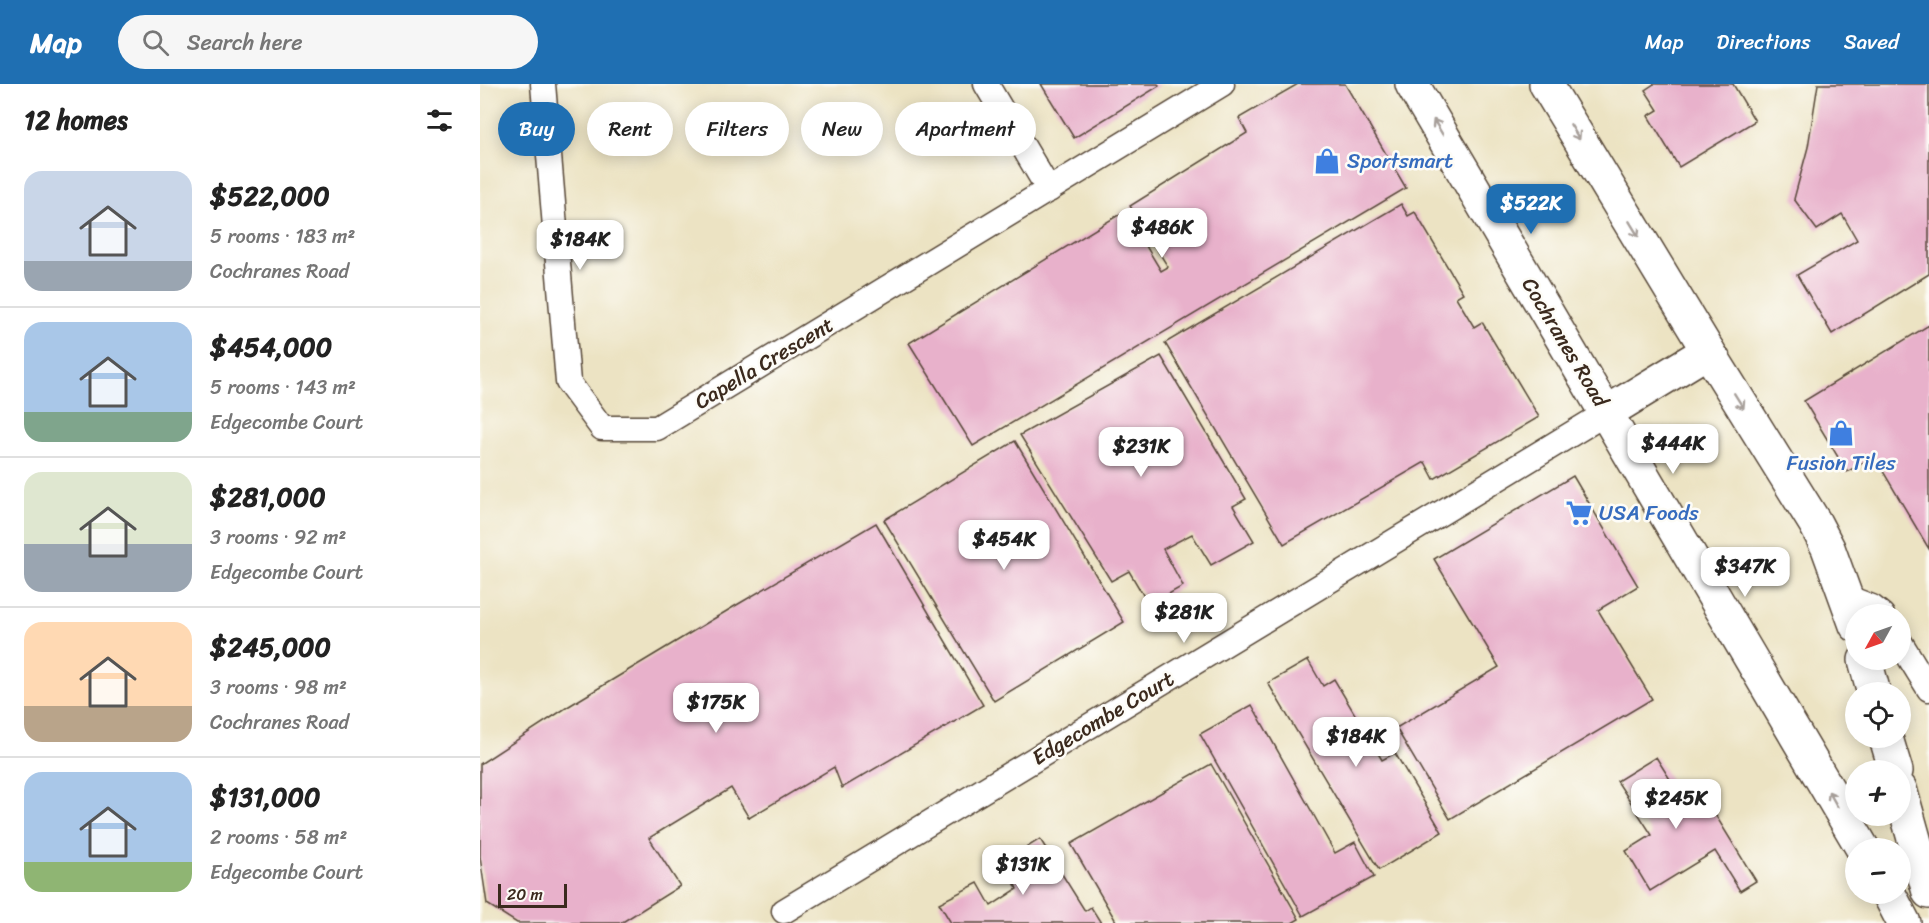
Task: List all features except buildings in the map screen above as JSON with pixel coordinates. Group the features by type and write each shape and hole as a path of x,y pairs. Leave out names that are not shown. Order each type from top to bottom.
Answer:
{"street":[{"name":"Capella Crescent","path":"543,84 568,382 602,428 657,428 1222,84"},
{"path":"986,84 1049,190"},
{"name":"Cochranes Road","path":"1413,84 1857,838"},
{"path":"1546,84 1815,523 1828,548 1848,604"},
{"path":"1606,413 1708,351"},
{"name":"Edgecombe Court","path":"784,911 1606,413"},
{"path":"1911,660 1929,689"},
{"path":"1910,826 1929,892"},
{"path":"1895,904 1905,923"}],"place":[{"name":"Sportsmart","path":"1327,161"},
{"name":"Fusion Tiles","path":"1841,433"},
{"name":"USA Foods","path":"1579,513"}]}
